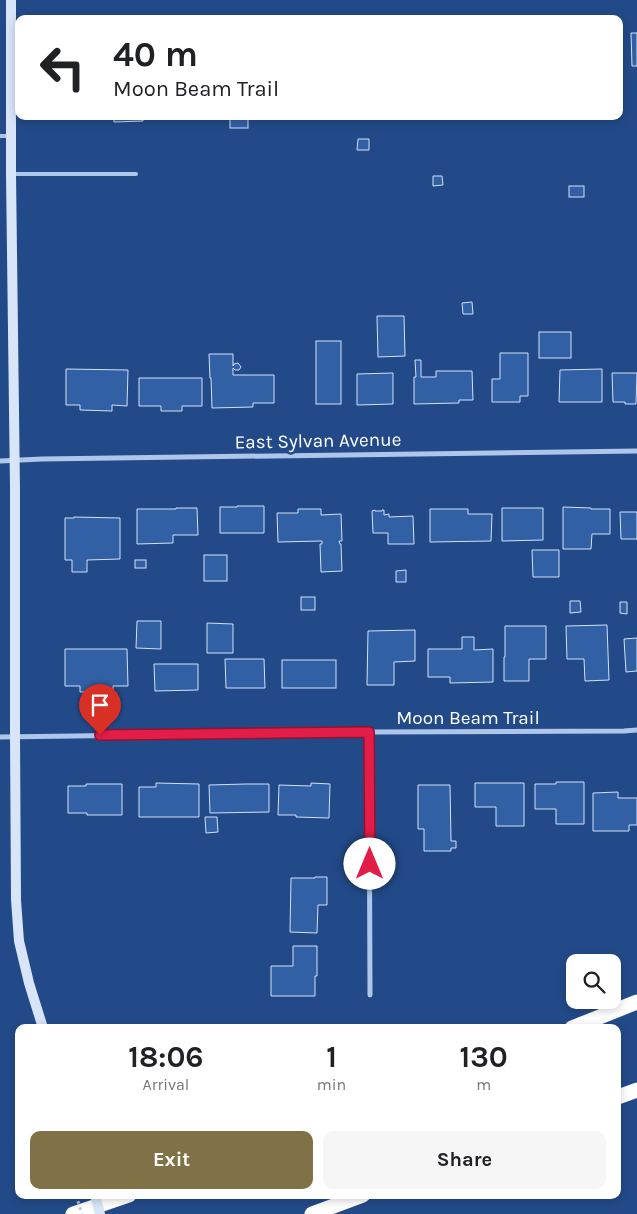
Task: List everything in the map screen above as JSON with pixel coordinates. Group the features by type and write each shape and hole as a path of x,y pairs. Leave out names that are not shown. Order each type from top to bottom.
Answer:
{"highway":[{"path":"582,1024 637,1002"},
{"path":"621,1096 637,1090"},
{"path":"73,1214 117,1199"},
{"path":"312,1214 352,1199"}],"street":[{"path":"11,0 15,866 19,941 43,1024"},
{"name":"East Sylvan Avenue","path":"0,461 82,458 637,451"},
{"name":"Moon Beam Trail","path":"0,736 637,730"},
{"path":"369,732 370,995"},
{"path":"96,1199 100,1214"}],"lane":[{"path":"0,136 11,136"},
{"path":"11,174 136,174"}],"path":[{"path":"77,1199 82,1214"}],"building":[{"path":"631,33 637,33 637,66 632,66"},
{"path":"114,120 143,120 143,121 114,122"},
{"path":"230,120 248,120 248,128 230,128"},
{"path":"358,139 369,139 369,150 357,150"},
{"path":"433,176 442,176 443,185 433,186"},
{"path":"569,186 584,186 584,197 569,197"},
{"path":"472,302 473,314 463,314 462,303"},
{"path":"377,316 404,316 405,356 378,357"},
{"path":"539,332 571,332 571,358 539,358"},
{"path":"316,341 341,341 341,404 316,404"},
{"path":"500,353 528,353 528,396 520,396 520,402 492,402 492,379 500,379"},
{"path":"209,354 233,354 233,366 238,363 241,367 239,370 233,368 233,375 274,375 274,403 253,403 253,407 212,408"},
{"path":"415,360 421,360 421,377 436,377 436,371 472,371 473,400 459,400 459,403 414,404"},
{"path":"66,369 128,370 127,406 112,405 112,411 80,410 80,405 66,405"},
{"path":"602,369 602,402 559,402 560,370"},
{"path":"393,373 393,404 357,405 357,374"},
{"path":"612,373 637,373 636,404 613,402"},
{"path":"139,378 202,378 202,406 182,406 182,411 161,411 161,406 139,406"},
{"path":"264,506 264,533 220,533 220,507"},
{"path":"563,507 610,509 610,534 592,534 591,549 563,549"},
{"path":"197,508 198,535 173,535 173,543 137,544 137,509"},
{"path":"502,508 543,508 543,540 502,541"},
{"path":"298,509 321,509 321,515 341,514 342,541 339,541 341,544 342,571 321,572 320,544 322,544 322,541 278,542 277,513 298,513"},
{"path":"430,509 468,509 468,514 492,514 491,541 430,542"},
{"path":"384,510 384,515 389,514 389,517 413,516 414,544 388,544 388,533 373,533 372,511"},
{"path":"620,512 637,512 637,539 621,539"},
{"path":"65,518 120,518 120,559 87,560 87,572 72,572 72,560 65,560"},
{"path":"532,550 559,550 559,577 533,577"},
{"path":"204,555 227,555 227,581 204,581"},
{"path":"135,560 146,560 146,568 135,568"},
{"path":"406,570 406,582 396,582 396,571"},
{"path":"301,597 315,597 315,610 301,610"},
{"path":"570,601 580,601 581,612 570,613"},
{"path":"620,602 627,602 627,614 620,613"},
{"path":"137,621 161,621 161,649 136,648"},
{"path":"207,623 233,624 233,653 207,653"},
{"path":"607,625 609,680 585,681 584,659 567,659 566,626"},
{"path":"505,626 546,626 546,659 529,659 529,681 504,681"},
{"path":"415,630 415,661 394,662 394,685 367,685 368,631"},
{"path":"462,637 474,637 474,650 493,649 493,682 450,683 450,677 428,677 428,649 462,649"},
{"path":"637,638 637,671 626,672 624,639"},
{"path":"65,649 127,649 128,686 113,686 113,692 80,692 80,686 65,686"},
{"path":"225,659 264,659 265,688 226,688"},
{"path":"282,660 336,660 336,688 282,688"},
{"path":"154,664 198,664 198,690 155,691"},
{"path":"556,782 584,782 584,824 556,824 556,809 535,809 535,784 556,784"},
{"path":"156,783 199,784 199,817 139,817 139,787 156,787"},
{"path":"311,783 330,784 329,818 278,815 279,785 311,786"},
{"path":"475,783 524,783 524,826 496,826 496,807 475,807"},
{"path":"86,784 122,784 122,815 68,813 68,786 86,786"},
{"path":"269,784 269,812 210,813 209,785"},
{"path":"418,785 450,785 451,841 456,841 456,848 451,848 451,851 424,851 424,829 418,829"},
{"path":"618,792 618,798 637,798 637,825 629,825 629,831 593,831 593,793"},
{"path":"205,817 217,817 218,832 206,833"},
{"path":"327,877 327,905 318,905 317,933 290,932 291,878"},
{"path":"293,946 317,946 315,996 271,996 271,966 293,966"}],"route":[{"path":"100,735 369,732 370,864"}]}
